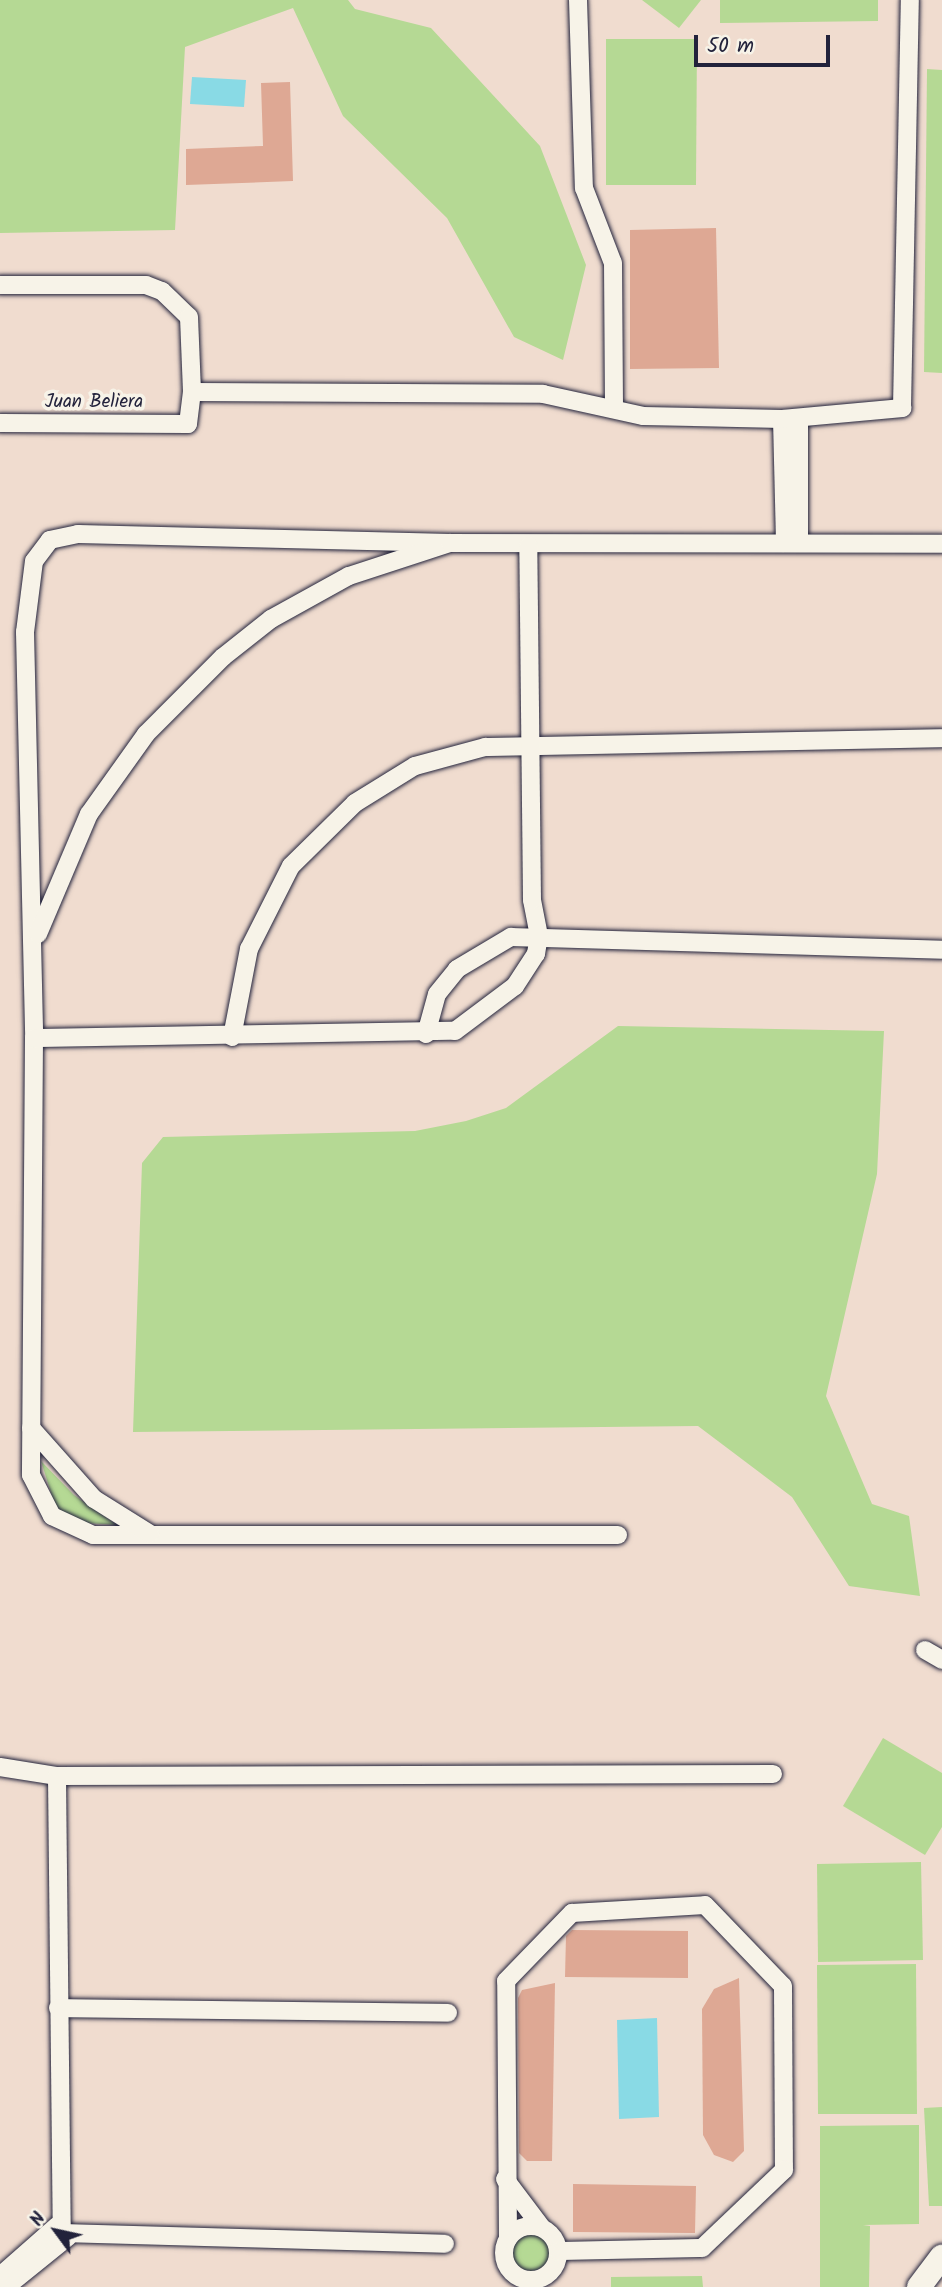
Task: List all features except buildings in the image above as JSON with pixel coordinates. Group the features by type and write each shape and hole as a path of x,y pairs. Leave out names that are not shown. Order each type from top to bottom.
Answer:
{"street":[{"path":"578,0 584,188 613,263 614,408"},
{"path":"0,285 146,285 162,291 189,317 192,392 542,394 643,416 791,419 892,412 907,399 910,0"},
{"name":"Juan Beliera","path":"0,424 188,425 192,392"},
{"path":"791,419 792,543"},
{"path":"618,1535 93,1535 52,1516 31,1475 34,1038 25,632 34,561 50,540 78,534 528,545 942,544"},
{"path":"33,950 58,874 89,814 146,734 187,690 271,619 313,594 401,556 450,543"},
{"path":"34,1038 426,1034 454,1031 496,1004 527,971 538,936 532,900 528,545"},
{"path":"232,1037 249,949 292,866 317,835 415,766 454,752 530,744 942,738"},
{"path":"426,1034 433,1002 457,969 511,937 942,950"},
{"path":"31,1428 94,1499 153,1535"},
{"path":"925,1650 942,1660"},
{"path":"0,1768 57,1776 773,1774"},
{"path":"6,2287 63,2231 57,1776"},
{"path":"697,1903 779,1978 784,2170 777,2182 702,2248 558,2251 546,2275 521,2282 504,2257 508,2239 502,1992 572,1913 697,1903"},
{"path":"58,2008 448,2013"},
{"path":"505,2179 558,2251"},
{"path":"508,2239 527,2226 542,2228"},
{"path":"0,2276 63,2231 445,2244"},
{"path":"919,2287 942,2256"}],"green space":[{"path":"0,0 348,0 355,9 431,28 540,146 586,265 563,360 514,337 447,218 343,116 293,8 185,47 175,230 0,233"},
{"path":"642,0 701,0 679,28"},
{"path":"720,0 878,0 878,21 720,23"},
{"path":"606,39 697,39 696,185 606,185"},
{"path":"927,69 942,70 942,373 924,372"},
{"path":"618,1026 884,1031 877,1174 826,1396 872,1504 909,1516 920,1596 849,1586 792,1497 698,1426 133,1432 142,1163 163,1137 415,1131 466,1121 506,1108"},
{"path":"41,1461 74,1495 117,1525 86,1523 56,1509"},
{"path":"883,1738 942,1773 942,1827 925,1855 843,1806"},
{"path":"921,1862 923,1960 818,1962 817,1864"},
{"path":"916,1964 917,2114 818,2114 817,1965"},
{"path":"942,2107 942,2206 929,2206 924,2108"},
{"path":"919,2125 919,2224 863,2225 870,2226 869,2287 820,2287 820,2126"},
{"path":"531,2233 544,2239 550,2252 544,2265 531,2271 518,2265 512,2252 518,2239"},
{"path":"702,2276 703,2287 611,2287 611,2277"}],"water":[{"path":"192,77 246,80 244,107 190,104"},
{"path":"657,2018 659,2117 619,2119 617,2020"}]}
